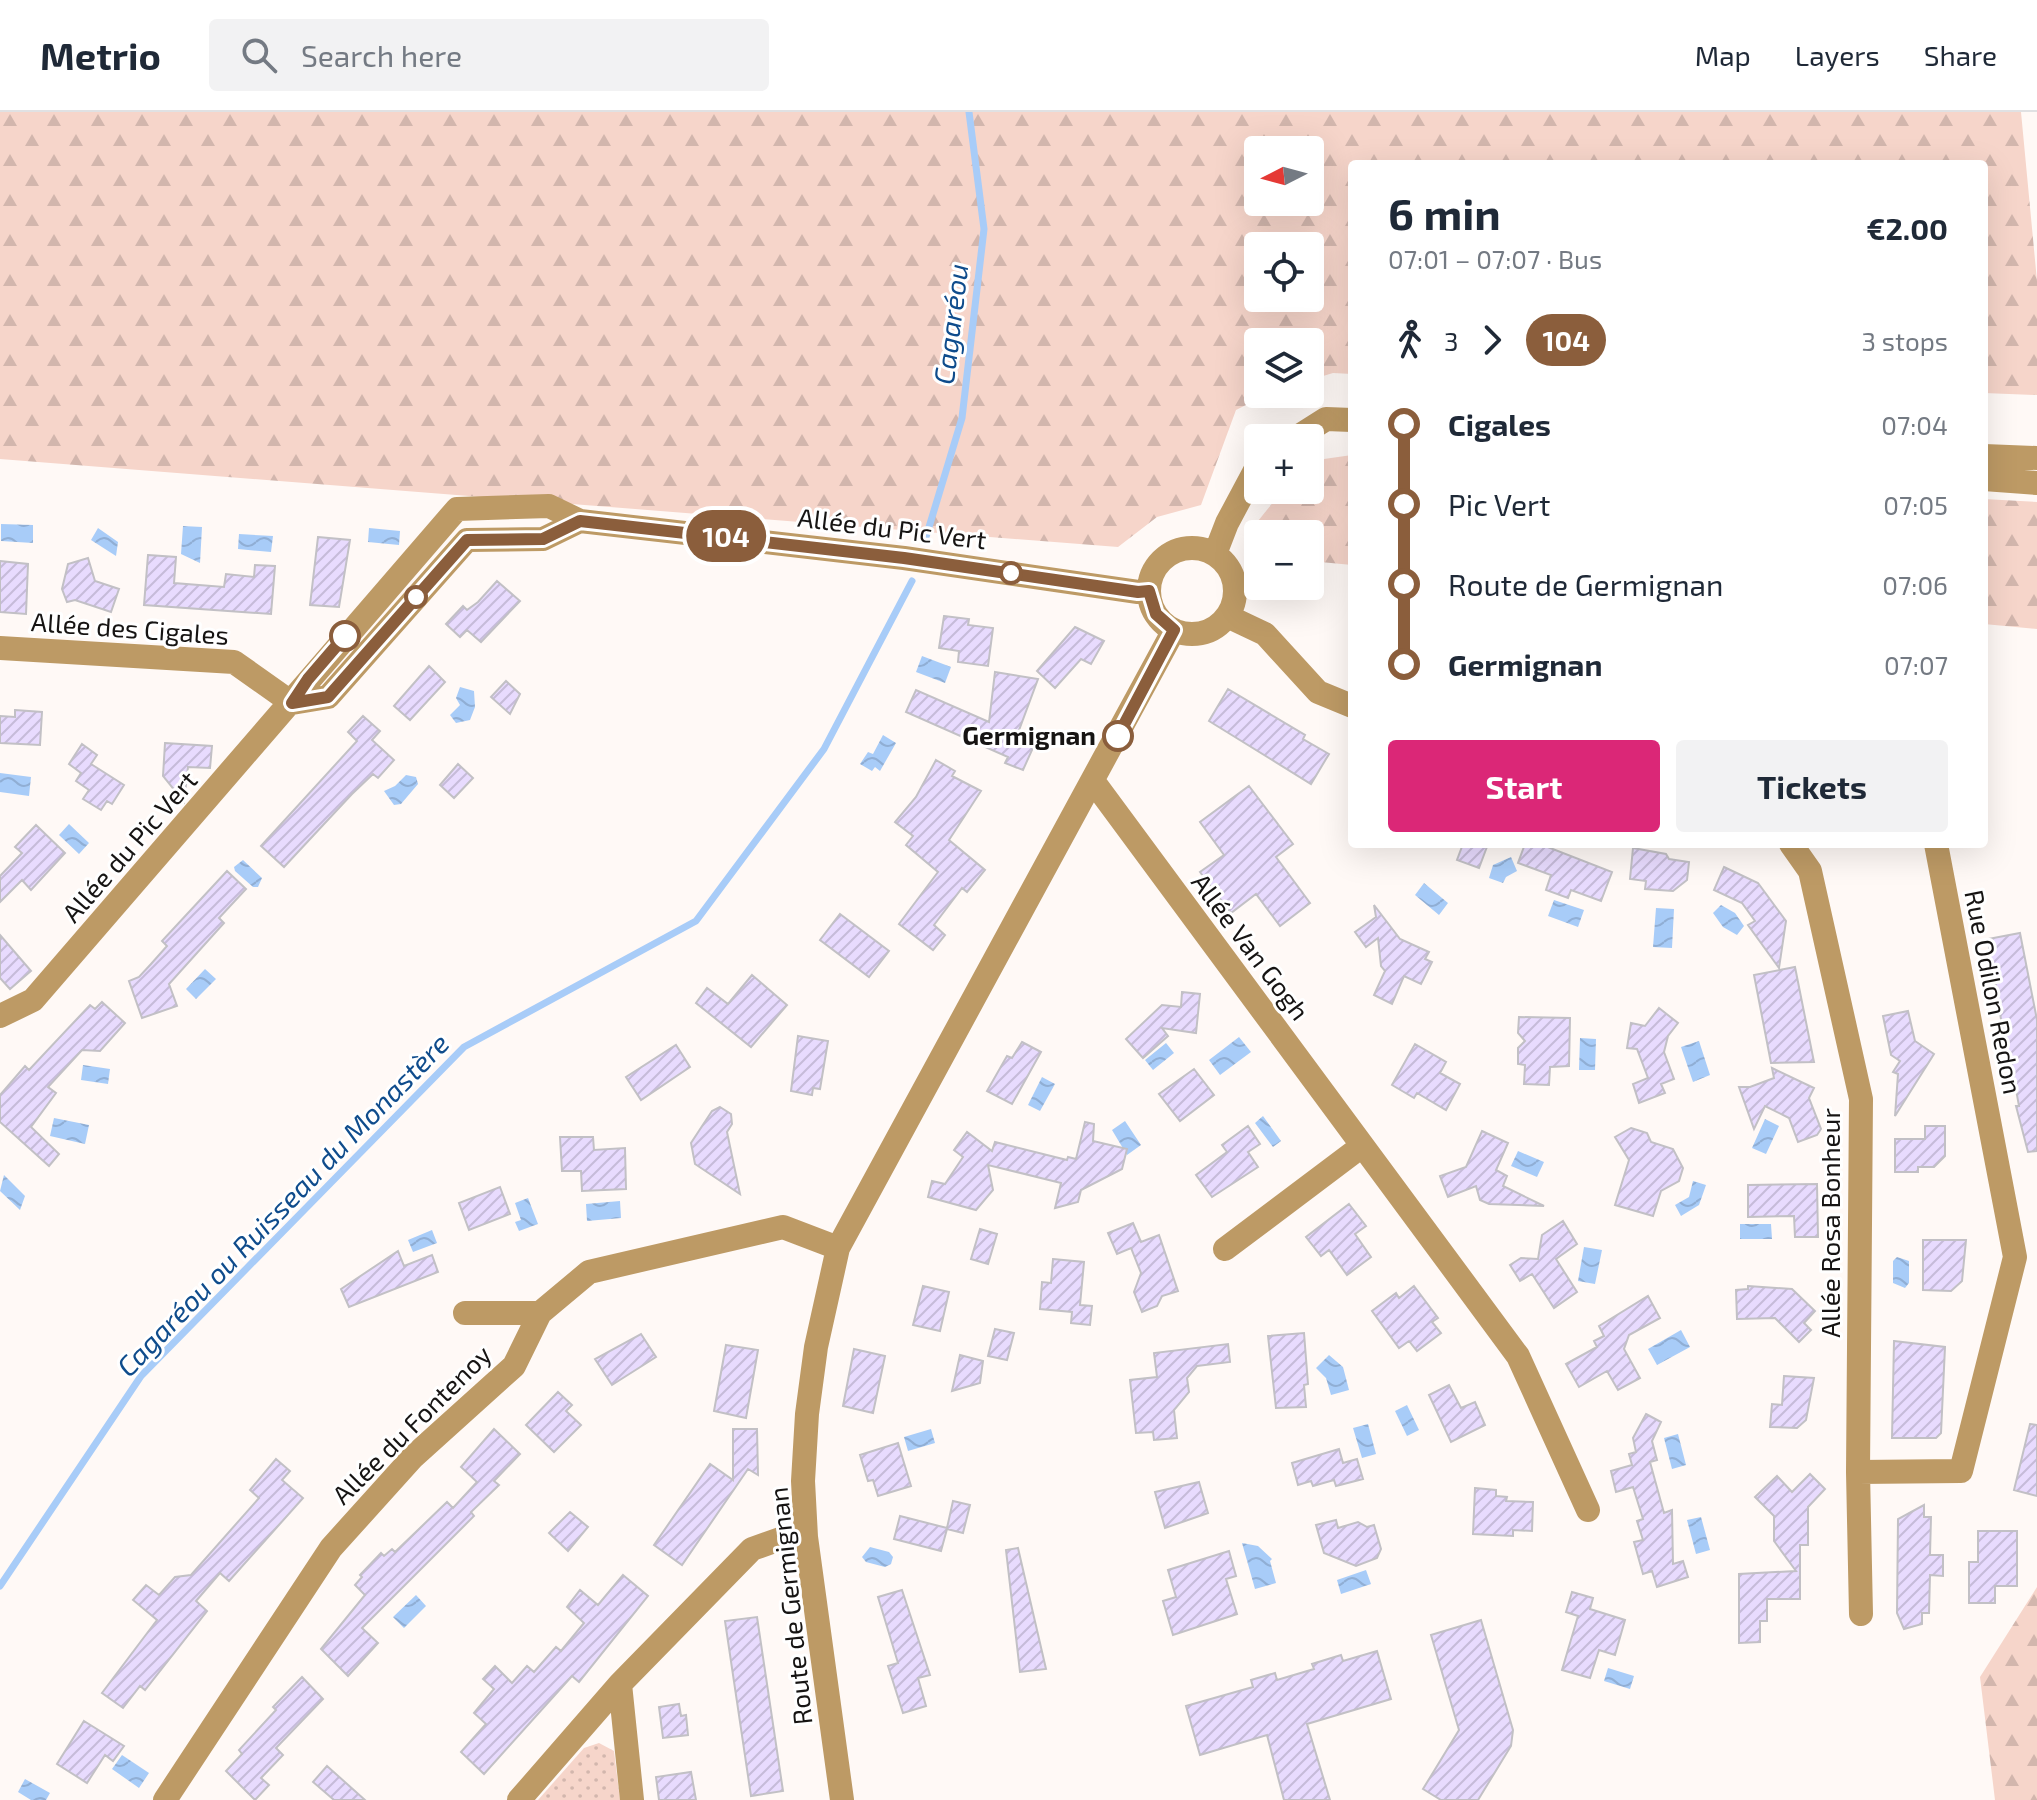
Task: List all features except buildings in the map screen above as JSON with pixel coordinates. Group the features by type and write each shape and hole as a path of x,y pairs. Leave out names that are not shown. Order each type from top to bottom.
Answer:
{"street":[{"path":"1318,424 1326,419 1348,420"},
{"path":"1988,456 2037,458"},
{"path":"1988,479 2037,483"},
{"path":"1215,554 1244,491"},
{"name":"Allée du Pic Vert","path":"0,1016 33,1000 457,509 549,506 580,521 889,556 1138,592 1149,591"},
{"path":"1203,549 1215,554 1225,563 1235,590 1227,616 1203,633 1174,630 1156,614 1149,591 1157,567 1177,551 1203,549"},
{"path":"1227,616 1265,634 1318,692 1348,704"},
{"name":"Route de Germignan","path":"842,1800 806,1537 803,1481 807,1414 828,1280 838,1248 1174,630"},
{"name":"Allée des Cigales","path":"0,648 234,662 292,703"},
{"name":"Allée Van Gogh","path":"1093,781 1518,1356 1588,1510"},
{"name":"Allée Rosa Bonheur","path":"1794,848 1810,871 1861,1099 1858,1472 1861,1614"},
{"name":"Rue Odilon Redon","path":"1858,1472 1961,1471 2015,1257 1937,848"},
{"path":"1225,1249 1362,1146"},
{"name":"Allée du Fontenoy","path":"165,1800 331,1548 413,1457 514,1366 540,1313 589,1272 783,1227 838,1248"},
{"path":"465,1313 540,1313"},
{"path":"519,1800 620,1684 752,1549 783,1538 806,1537"},
{"path":"620,1684 632,1800"}],"green space":[{"path":"0,112 2021,112 2037,281 2037,395 1988,393 1988,160 1348,160 1348,374 1324,376 1324,328 1244,328 1244,406 1236,410 1201,505 1157,517 1118,547 0,459"},
{"path":"1348,456 1348,565 1324,562 1324,520 1259,520 1272,504 1324,504 1324,459"},
{"path":"1988,499 2037,502 2037,629 1988,624"},
{"path":"2037,1587 2037,1800 1995,1800 1980,1677"},
{"path":"599,1743 614,1751 620,1800 538,1800 584,1748"}],"water":[{"path":"1,524 33,525 33,543 1,541"},
{"path":"183,526 202,527 200,563 181,554"},
{"path":"98,528 118,542 116,556 91,540"},
{"path":"369,528 400,531 399,545 368,542"},
{"path":"239,534 273,536 271,552 238,549"},
{"path":"922,656 951,667 945,683 916,672"},
{"path":"460,687 474,691 475,707 470,720 456,723 450,715 460,705 456,698"},
{"path":"883,735 896,743 880,771 875,767 872,771 860,764 868,752 873,754"},
{"path":"0,773 31,777 29,796 0,792"},
{"path":"406,775 416,777 418,784 401,804 394,805 384,791 395,786"},
{"path":"69,824 89,843 79,854 59,835"},
{"path":"1511,857 1517,871 1506,877 1503,883 1489,878 1493,865"},
{"path":"243,860 262,878 258,887 253,887 235,871 234,867"},
{"path":"1424,883 1448,903 1439,915 1415,895"},
{"path":"1554,900 1584,910 1578,927 1548,916"},
{"path":"1721,905 1735,913 1744,926 1737,935 1723,927 1713,913"},
{"path":"1656,908 1674,909 1672,948 1653,947"},
{"path":"205,969 216,979 196,999 186,989"},
{"path":"1239,1037 1251,1052 1220,1075 1209,1060"},
{"path":"1580,1038 1596,1039 1595,1070 1579,1070"},
{"path":"1699,1041 1710,1075 1693,1082 1681,1047"},
{"path":"1166,1043 1174,1053 1153,1070 1145,1060"},
{"path":"83,1065 110,1069 108,1084 81,1080"},
{"path":"1042,1077 1055,1084 1040,1111 1028,1105"},
{"path":"1263,1116 1281,1141 1273,1147 1255,1123"},
{"path":"54,1118 89,1125 85,1144 50,1136"},
{"path":"1765,1119 1779,1126 1766,1154 1752,1148"},
{"path":"1125,1121 1141,1145 1127,1155 1112,1130"},
{"path":"1518,1151 1544,1162 1537,1177 1511,1166"},
{"path":"4,1175 25,1196 20,1210 0,1191"},
{"path":"1693,1181 1706,1185 1699,1205 1681,1216 1675,1205 1689,1197"},
{"path":"528,1198 538,1224 519,1231 515,1222 521,1220 515,1203"},
{"path":"620,1201 621,1218 587,1221 586,1204"},
{"path":"1740,1224 1771,1224 1772,1239 1740,1239"},
{"path":"432,1230 437,1243 413,1252 408,1240"},
{"path":"1584,1247 1602,1250 1595,1284 1578,1281"},
{"path":"1897,1257 1909,1261 1909,1283 1905,1288 1893,1283 1893,1261"},
{"path":"1681,1330 1690,1347 1657,1365 1648,1349"},
{"path":"1329,1355 1343,1367 1349,1390 1331,1395 1326,1378 1316,1368"},
{"path":"1407,1405 1419,1430 1407,1436 1395,1411"},
{"path":"1368,1424 1376,1454 1362,1458 1353,1428"},
{"path":"931,1429 935,1443 908,1451 904,1437"},
{"path":"1678,1434 1686,1465 1672,1469 1664,1438"},
{"path":"1701,1517 1710,1550 1696,1554 1687,1520"},
{"path":"1242,1543 1258,1546 1272,1559 1276,1583 1255,1589"},
{"path":"870,1547 889,1552 893,1557 891,1564 885,1567 866,1562 862,1557"},
{"path":"1366,1570 1371,1584 1341,1594 1337,1580"},
{"path":"416,1595 426,1606 404,1628 393,1617"},
{"path":"1608,1668 1634,1676 1630,1689 1604,1681"},
{"path":"122,1755 149,1773 139,1788 112,1769"},
{"path":"25,1779 50,1793 46,1800 31,1800 18,1792"}],"waterway":[{"name":"Cagaréou","path":"926,537 962,418 984,229 969,112"},
{"name":"Cagaréou ou Ruisseau du Monastère","path":"0,1586 141,1376 464,1047 696,921 824,749 912,581"}],"bus line":[{"name":"104","path":"345,636 292,703 328,697 467,540 543,539 580,521 904,558 1138,592 1149,591 1156,614 1174,630 1118,736"}],"place":[{"name":"Germignan","path":"1118,736"}]}
